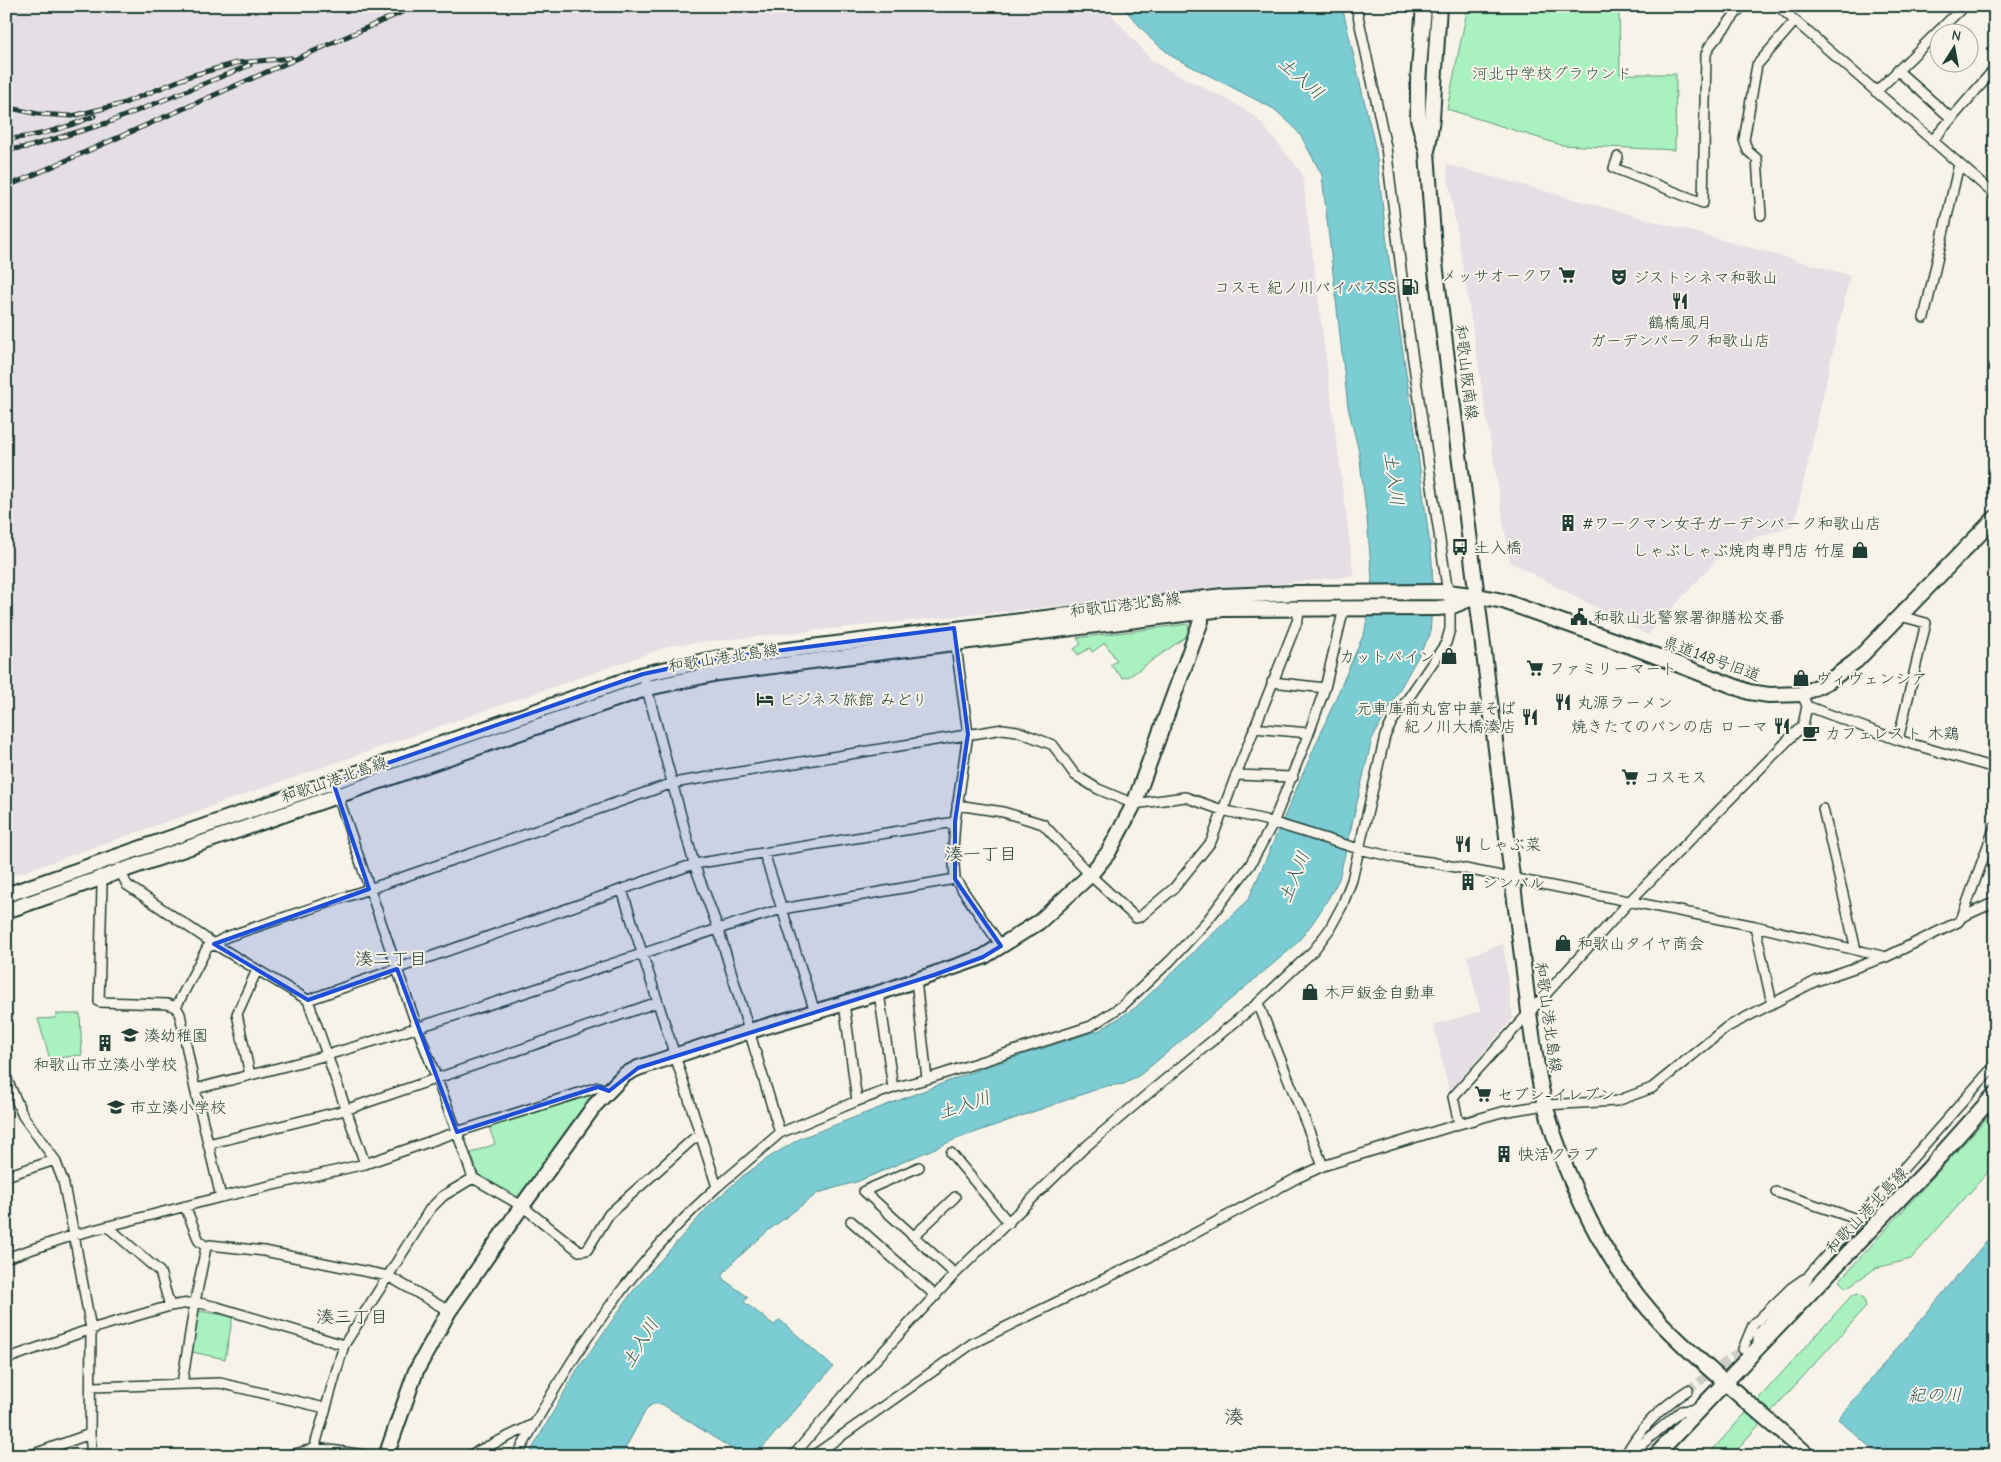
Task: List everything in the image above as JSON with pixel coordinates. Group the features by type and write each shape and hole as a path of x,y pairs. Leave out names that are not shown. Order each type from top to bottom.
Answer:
{"main road":[{"name":"和歌山阪南線","path":"1424,6 1418,82 1418,119 1427,152 1435,263 1478,596"},
{"name":"和歌山阪南線","path":"1427,152 1432,118 1439,6"},
{"name":"県道148号旧道","path":"1478,596 1503,601 1638,649 1749,692 1805,700 1856,661 1995,518"},
{"name":"和歌山港北島線","path":"6,910 648,688 718,673 956,644 1282,593 1443,593 1478,596"},
{"name":"和歌山港北島線","path":"6,895 643,674 714,660 954,628 1201,605 1299,608 1444,607 1478,596"},
{"name":"和歌山港北島線","path":"1478,596 1529,1012 1545,1105 1566,1169 1601,1240 1623,1276 1662,1323 1726,1383 1929,1168 1995,1094"},
{"path":"386,1456 416,1371 449,1311 595,1105 624,1075 638,1068 750,1031 879,993 983,957 1039,922 1090,875 1108,853 1134,804 1201,621 1201,605"},
{"path":"1655,1456 1726,1383 1809,1456"}],"street":[{"path":"793,1456 857,1380 955,1274 1083,1149 1258,1003 1314,950 1329,930 1342,906 1352,880 1356,848 1384,740 1392,722 1446,643 1450,629 1444,607 1386,147 1356,6"},
{"path":"1618,157 1614,168 1703,203 1706,54 1709,47 1742,6"},
{"path":"1778,6 1995,195"},
{"path":"1950,6 1961,9"},
{"path":"1876,92 1961,9"},
{"path":"1762,215 1757,160 1748,151 1744,140 1756,65 1795,21"},
{"path":"1897,70 1952,118"},
{"path":"1932,141 1991,73 1995,76"},
{"path":"1924,318 1959,164"},
{"path":"957,805 1003,812 1043,824 1090,875 1136,918 1140,917 1174,888 1212,842 1222,810 1298,619 1299,608"},
{"path":"517,1456 565,1371 601,1317 672,1229 780,1133 893,1088 927,1079 1091,1026 1122,1006 1170,961 1207,921 1250,866 1276,824 1326,688 1344,608"},
{"path":"1898,740 1926,623 1900,616"},
{"path":"954,628 968,734 954,822 955,879 1001,946"},
{"path":"643,674 694,864 718,928 780,1133"},
{"path":"1272,682 1326,688"},
{"path":"1459,1124 1453,1097 1630,901 1804,725 1805,700 1898,740 1995,768"},
{"path":"1254,728 1309,733"},
{"path":"176,1007 207,948 226,937 673,783 1003,729 1017,731 1053,744 1075,775 1098,789 1134,804 1185,797 1222,810 1398,858 1430,862 1754,926 1886,957"},
{"path":"1236,775 1293,778"},
{"path":"333,782 417,1028 473,1178 522,1206 579,1251 587,1250 609,1214 645,1180 700,1136"},
{"path":"1823,809 1856,950"},
{"path":"308,1000 694,864 954,822"},
{"path":"813,1456 973,1343 1166,1249 1297,1178 1323,1166 1502,1112 1545,1105 1617,1101 1652,1088 1727,1027 1816,981 1886,957 1958,922 1962,917 1995,826"},
{"path":"764,853 815,1012"},
{"path":"114,858 127,885 214,944 308,1000 365,1164"},
{"path":"98,863 102,886 99,1002 167,1004 176,1007 180,1014 195,1089 221,1197"},
{"path":"195,1089 326,1055 417,1028 642,952 782,909 955,879"},
{"path":"622,890 717,1187"},
{"path":"1962,917 1995,902"},
{"path":"1754,926 1772,1004"},
{"path":"250,1075 237,1014 257,970"},
{"path":"916,980 927,1079"},
{"path":"879,993 893,1088"},
{"path":"208,1144 346,1110 658,1002"},
{"path":"844,1003 857,1101"},
{"path":"1258,1003 1323,1166"},
{"path":"1758,1350 1758,1334 1800,1289 1810,1274 1860,1220 1995,1065"},
{"path":"6,1077 23,1116 55,1160 63,1181 91,1329 90,1434 92,1456"},
{"path":"6,1258 74,1235 221,1197 365,1164 457,1132 598,1087 610,1091"},
{"path":"951,1153 1009,1223"},
{"path":"6,1176 55,1160"},
{"path":"919,1167 864,1191 955,1274"},
{"path":"316,1448 325,1408 344,1345 430,1210 443,1196 473,1178"},
{"path":"1776,1192 1860,1220"},
{"path":"914,1236 955,1197"},
{"path":"185,1206 199,1241 206,1247"},
{"path":"851,1221 936,1296"},
{"path":"108,1227 160,1272 170,1306"},
{"path":"206,1247 210,1245 264,1251 388,1276 449,1311"},
{"path":"182,1384 206,1247"},
{"path":"1743,1349 1753,1325 1791,1288 1810,1274"},
{"path":"6,1359 91,1329 170,1306 195,1302 344,1345"},
{"path":"91,1387 220,1383 325,1408"},
{"path":"1626,1456 1630,1445 1667,1404 1688,1390"},
{"path":"1626,1456 1680,1411 1700,1409"},
{"path":"468,1456 534,1424"},
{"path":"28,1456 90,1434"},
{"path":"288,1456 316,1448 372,1456"}],"highlighted area":[{"path":"954,628 968,734 955,822 955,879 1001,946 983,957 934,975 638,1068 609,1091 598,1087 457,1132 397,969 308,1000 214,944 369,889 333,782 643,674 714,659"}],"shaded area":[{"path":"6,6 1104,6 1153,62 1234,103 1257,118 1302,173 1354,576 673,645 6,878"},
{"path":"1446,164 1850,275 1794,525 1728,547 1648,635 1510,562"},
{"path":"1503,944 1513,1018 1449,1092 1434,1025 1480,1011 1467,956"}],"green space":[{"name":"河北中学校グラウンド","path":"1468,6 1619,6 1620,74 1676,74 1675,150 1561,145 1447,109"},
{"path":"1188,624 1189,631 1187,636 1130,676 1123,678 1110,665 1117,661 1105,643 1092,652 1090,648 1078,655 1074,649 1081,644 1077,638"},
{"path":"56,1014 80,1014 82,1055 50,1059 38,1019 55,1018"},
{"path":"587,1094 591,1098 516,1201 478,1174 471,1153 495,1144 489,1127"},
{"path":"1995,1109 1995,1164 1911,1259 1876,1268 1846,1288 1839,1281"},
{"path":"1858,1294 1864,1298 1866,1307 1731,1456 1707,1456 1852,1295"},
{"path":"198,1311 233,1316 225,1359 192,1352"}],"water":[{"name":"土入川","path":"1122,6 1342,6 1376,151 1389,260 1432,561 1433,591 1430,635 1372,739 1339,879 1318,915 1292,948 1140,1075 1124,1084 1106,1086 954,1140 859,1181 818,1193 769,1230 734,1261 723,1274 723,1279 748,1297 744,1302 774,1325 780,1320 833,1367 755,1456 743,1456 662,1404 653,1404 647,1408 621,1456 528,1456 577,1370 633,1291 710,1205 743,1176 801,1138 985,1067 1100,1030 1135,1008 1243,905 1249,898 1365,631 1372,579 1367,519 1359,452 1348,407 1322,175 1301,136 1274,109 1173,57 1151,39"},
{"name":"紀の川","path":"1995,1231 1995,1456 1880,1456 1838,1419"}],"tunnel":[{"path":"1688,1390 1743,1349"}],"railway":[{"path":"6,187 416,6"},
{"path":"6,107 38,114 72,116 122,104 190,76 236,63 291,58"},
{"path":"6,150 28,147 107,123 250,65"},
{"path":"6,139 51,131 94,116"}],"place":[{"name":"メッサオークワ","path":"1567,275"},
{"name":"ジストシネマ和歌山","path":"1619,277"},
{"name":"コスモ 紀ノ川バイパスSS","path":"1410,287"},
{"name":"鶴橋風月 ガーデンパーク 和歌山店","path":"1680,301"},
{"name":"#ワークマン女子ガーデンパーク和歌山店","path":"1568,523"},
{"name":"土入橋","path":"1460,547"},
{"name":"しゃぶしゃぶ焼肉専門店 竹屋","path":"1860,550"},
{"name":"和歌山北警察署御膳松交番","path":"1579,617"},
{"name":"カットパイン","path":"1449,656"},
{"name":"ファミリーマート","path":"1535,668"},
{"name":"ヴィヴェンシア","path":"1801,678"},
{"name":"ビジネス旅館 みどり","path":"765,699"},
{"name":"丸源ラーメン","path":"1563,702"},
{"name":"元車庫前丸宮中華そば 紀ノ川大橋湊店","path":"1530,717"},
{"name":"焼きたてのパンの店 ローマ","path":"1782,726"},
{"name":"カフェレスト 木鶏","path":"1811,733"},
{"name":"コスモス","path":"1630,777"},
{"name":"しゃぶ菜","path":"1463,844"},
{"name":"シンバル","path":"1468,882"},
{"name":"和歌山タイヤ商会","path":"1563,943"},
{"name":"木戸鈑金自動車","path":"1310,992"},
{"name":"湊幼稚園","path":"130,1035"},
{"name":"和歌山市立湊小学校","path":"105,1043"},
{"name":"セブン-イレブン","path":"1483,1094"},
{"name":"市立湊小学校","path":"116,1107"},
{"name":"快活クラブ","path":"1504,1154"}],"district":[{"name":"湊一丁目","path":"981,854"},
{"name":"湊二丁目","path":"391,959"},
{"name":"湊三丁目","path":"352,1317"},
{"name":"湊","path":"1234,1416"}]}
